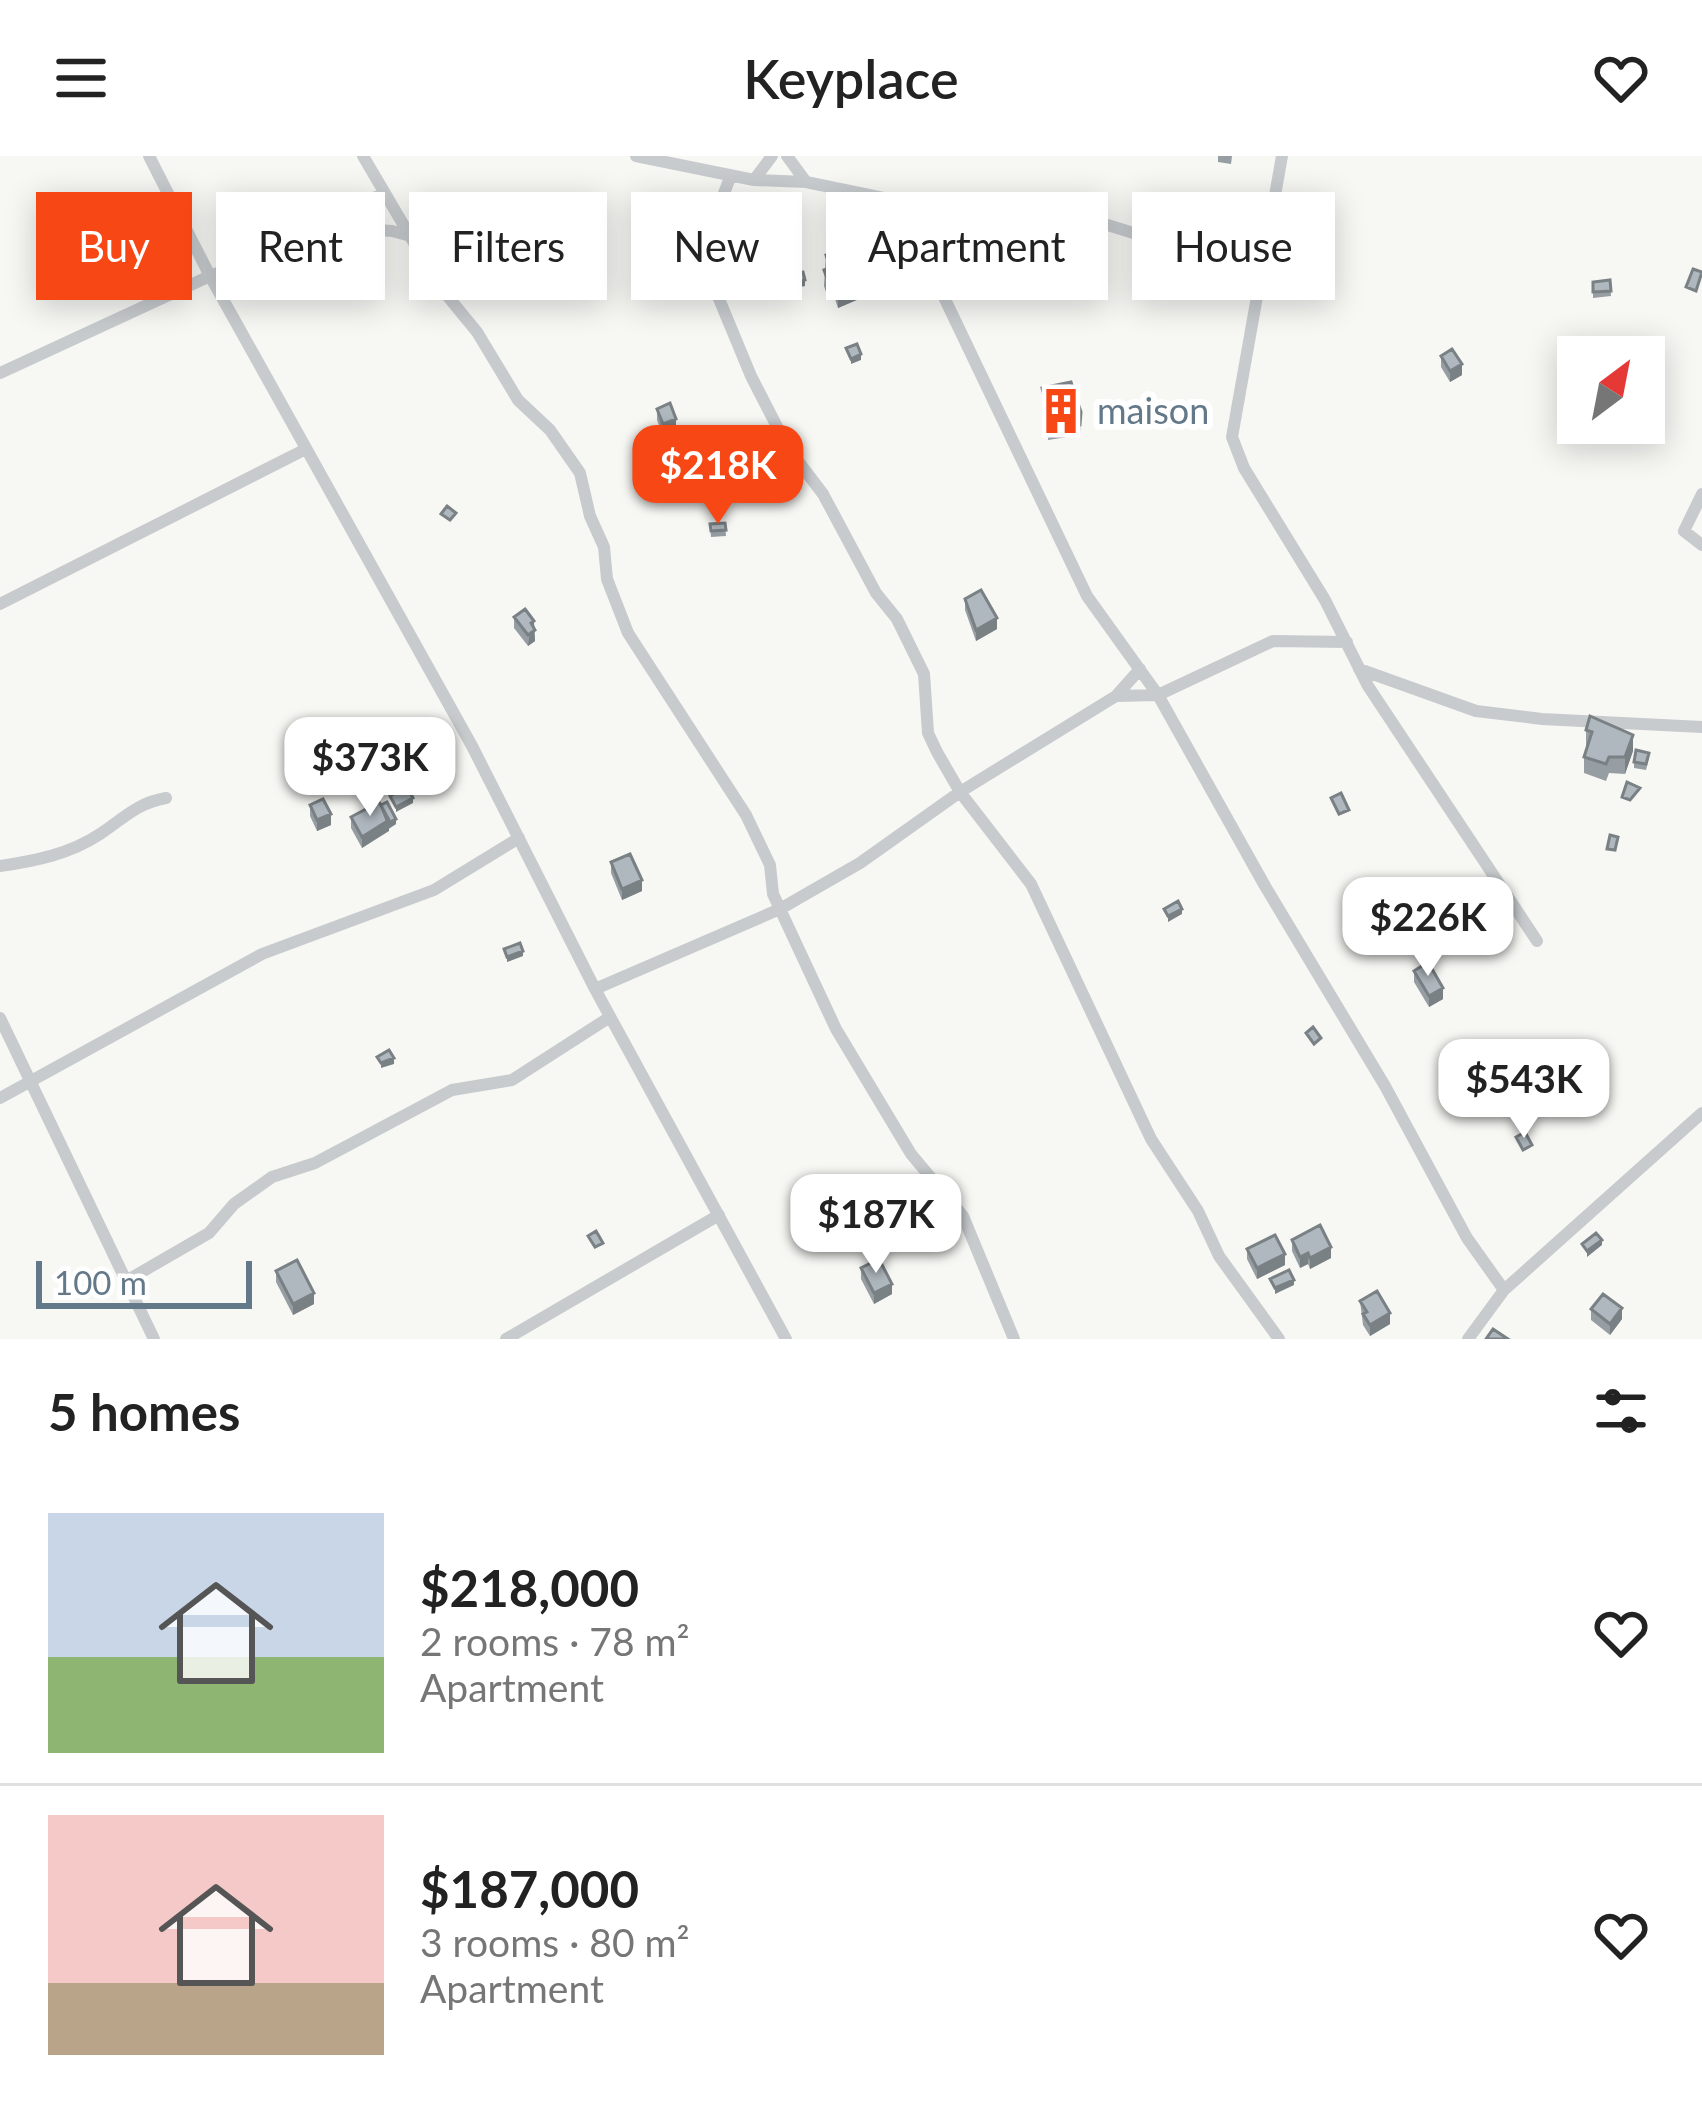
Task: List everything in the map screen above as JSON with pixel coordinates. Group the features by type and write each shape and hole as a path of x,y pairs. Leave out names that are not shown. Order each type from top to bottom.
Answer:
{"street":[{"path":"148,156 472,746 595,989 786,1339"},
{"path":"363,156 381,192"},
{"path":"636,156 854,192"},
{"path":"754,179 772,156"},
{"path":"787,156 806,182"},
{"path":"1275,192 1282,156"},
{"path":"731,175 704,226 706,254 751,376 788,448 824,494 876,593 897,619 923,674 928,733 960,792 1031,884 1151,1139 1198,1211 1219,1256 1279,1339"},
{"path":"385,198 409,234"},
{"path":"0,374 216,274"},
{"path":"451,300 477,332 518,400 550,430 580,473 604,547 607,579 628,633 746,815 770,865 773,894 836,1029 911,1154 963,1216 1014,1339"},
{"path":"945,300 1087,596 1158,695 1385,1086 1467,1238 1504,1289"},
{"path":"1255,300 1232,437 1244,468 1306,565 1358,668 1537,941"},
{"path":"0,604 307,449"},
{"path":"1702,494 1684,531 1702,545"},
{"path":"1117,696 1158,695 1274,641 1346,642"},
{"path":"1358,668 1476,711 1702,727"},
{"path":"595,989 780,909 860,863 960,792 1117,696 1140,669"},
{"path":"0,866 42,861 98,836 143,802 166,798"},
{"path":"0,1098 262,954 434,890 519,838"},
{"path":"126,1280 209,1233 234,1204 272,1177 315,1163 452,1090 512,1080 610,1017"},
{"path":"0,1018 154,1339"},
{"path":"1468,1339 1504,1289 1702,1113"},
{"path":"506,1339 719,1215"}],"building":[{"path":"1693,269 1702,272 1696,291 1686,287"},
{"path":"1610,280 1611,291 1593,292 1593,282"},
{"path":"857,344 861,354 851,359 846,348"},
{"path":"1452,349 1462,364 1450,371 1441,356"},
{"name":"maison","path":"1071,382 1081,412 1080,425 1048,429 1042,388"},
{"path":"670,403 676,419 663,424 657,409"},
{"path":"447,506 456,513 450,520 441,514"},
{"path":"725,523 726,530 711,531 710,524"},
{"path":"981,590 997,618 976,630 965,599"},
{"path":"525,609 534,621 535,630 528,635 514,617"},
{"path":"1590,716 1633,735 1625,757 1609,757 1606,764 1584,757 1592,732 1586,730"},
{"path":"1636,750 1649,753 1646,764 1634,762"},
{"path":"1627,782 1640,788 1630,800 1622,797"},
{"path":"407,787 413,798 396,807 390,796"},
{"path":"1341,793 1349,810 1339,814 1331,798"},
{"path":"323,799 331,814 317,820 310,805"},
{"path":"379,802 389,820 362,837 351,817"},
{"path":"387,802 396,819 388,823 381,805"},
{"path":"1610,835 1618,837 1615,850 1607,849"},
{"path":"630,854 642,880 622,889 611,862"},
{"path":"1178,901 1182,909 1168,916 1164,909"},
{"path":"1432,913 1438,937 1427,942 1419,925 1421,918"},
{"path":"520,943 523,951 507,957 504,949"},
{"path":"1428,962 1443,988 1429,996 1414,971"},
{"path":"1313,1027 1321,1038 1314,1044 1306,1033"},
{"path":"389,1050 394,1058 381,1063 377,1057"},
{"path":"1525,1132 1532,1145 1523,1150 1516,1137"},
{"path":"1320,1225 1331,1247 1310,1258 1308,1253 1300,1257 1292,1240"},
{"path":"596,1231 603,1243 595,1247 588,1236"},
{"path":"1596,1233 1602,1240 1587,1251 1582,1244"},
{"path":"1275,1235 1285,1254 1257,1268 1247,1249"},
{"path":"879,1259 892,1284 874,1293 861,1268"},
{"path":"297,1260 314,1293 293,1304 276,1271"},
{"path":"1289,1270 1294,1280 1275,1288 1270,1279"},
{"path":"1377,1291 1390,1313 1370,1325 1360,1301"},
{"path":"1603,1294 1622,1308 1610,1324 1591,1309"},
{"path":"1493,1329 1508,1339 1486,1339"}],"place":[{"name":"maison","path":"1061,411"}]}
